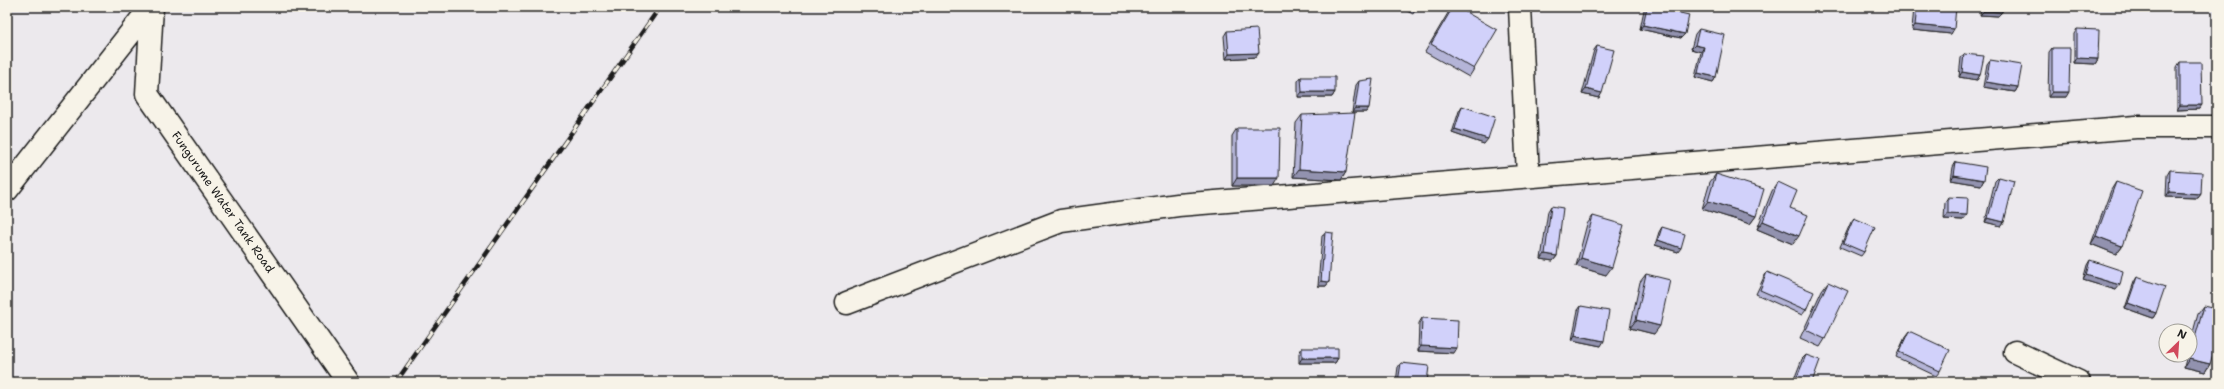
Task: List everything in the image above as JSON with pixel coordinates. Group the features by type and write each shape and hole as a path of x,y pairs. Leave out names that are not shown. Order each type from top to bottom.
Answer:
{"street":[{"path":"7,190 151,7"},
{"name":"Fungurume Water Tank Road","path":"151,7 147,94 348,382"},
{"path":"1520,7 1528,176"},
{"path":"847,303 1061,221 1178,205 2136,127 2217,126"},
{"path":"2015,352 2079,382"}],"building":[{"path":"1453,7 1457,7 1497,30 1474,69 1431,44"},
{"path":"1647,7 1689,15 1685,34 1643,25"},
{"path":"1917,7 1956,7 1954,29 1915,25"},
{"path":"1984,7 2002,7 2002,12 1984,11"},
{"path":"1257,29 1259,53 1229,54 1227,31"},
{"path":"1699,29 1725,35 1716,77 1698,73 1704,47 1695,45"},
{"path":"2077,29 2099,30 2098,59 2077,58"},
{"path":"1597,46 1614,50 1602,93 1586,89"},
{"path":"2052,48 2070,48 2069,92 2052,92"},
{"path":"1964,54 1984,56 1980,75 1962,72"},
{"path":"1990,60 2022,65 2018,87 1986,82"},
{"path":"2180,62 2201,62 2202,105 2180,105"},
{"path":"1301,77 1335,77 1335,92 1302,92"},
{"path":"1373,79 1369,108 1355,108 1359,81"},
{"path":"1462,106 1495,117 1488,139 1455,129"},
{"path":"1355,113 1346,172 1299,169 1302,115"},
{"path":"1237,128 1280,128 1279,178 1237,178"},
{"path":"1956,162 1986,167 1984,180 1954,175"},
{"path":"2170,170 2202,172 2201,194 2169,192"},
{"path":"1716,174 1764,189 1756,216 1708,201"},
{"path":"1999,177 2014,181 2004,222 1988,218"},
{"path":"1778,182 1797,191 1790,208 1808,215 1799,236 1763,221"},
{"path":"2116,182 2142,191 2122,246 2096,236"},
{"path":"1948,197 1968,198 1967,215 1948,214"},
{"path":"1551,206 1563,208 1557,256 1545,254"},
{"path":"1593,216 1624,225 1612,267 1581,258"},
{"path":"1854,218 1875,227 1864,252 1843,243"},
{"path":"1662,227 1685,234 1681,248 1658,240"},
{"path":"1325,232 1333,233 1329,282 1321,281"},
{"path":"2090,260 2123,271 2120,285 2086,275"},
{"path":"1767,272 1814,292 1806,310 1760,290"},
{"path":"1646,274 1670,280 1660,326 1636,320"},
{"path":"2137,277 2165,287 2156,313 2128,303"},
{"path":"1828,282 1848,291 1825,339 1806,330"},
{"path":"1581,306 1609,311 1604,341 1575,335"},
{"path":"2204,306 2217,309 2217,340 2210,364 2198,361 2198,327"},
{"path":"1422,318 1458,320 1457,348 1421,346"},
{"path":"1909,331 1950,350 1940,371 1899,352"},
{"path":"1302,348 1338,348 1338,358 1302,358"},
{"path":"1806,355 1820,360 1812,382 1795,382"},
{"path":"1401,363 1429,366 1427,382 1398,382"}],"railway":[{"path":"396,382 660,7"}]}
